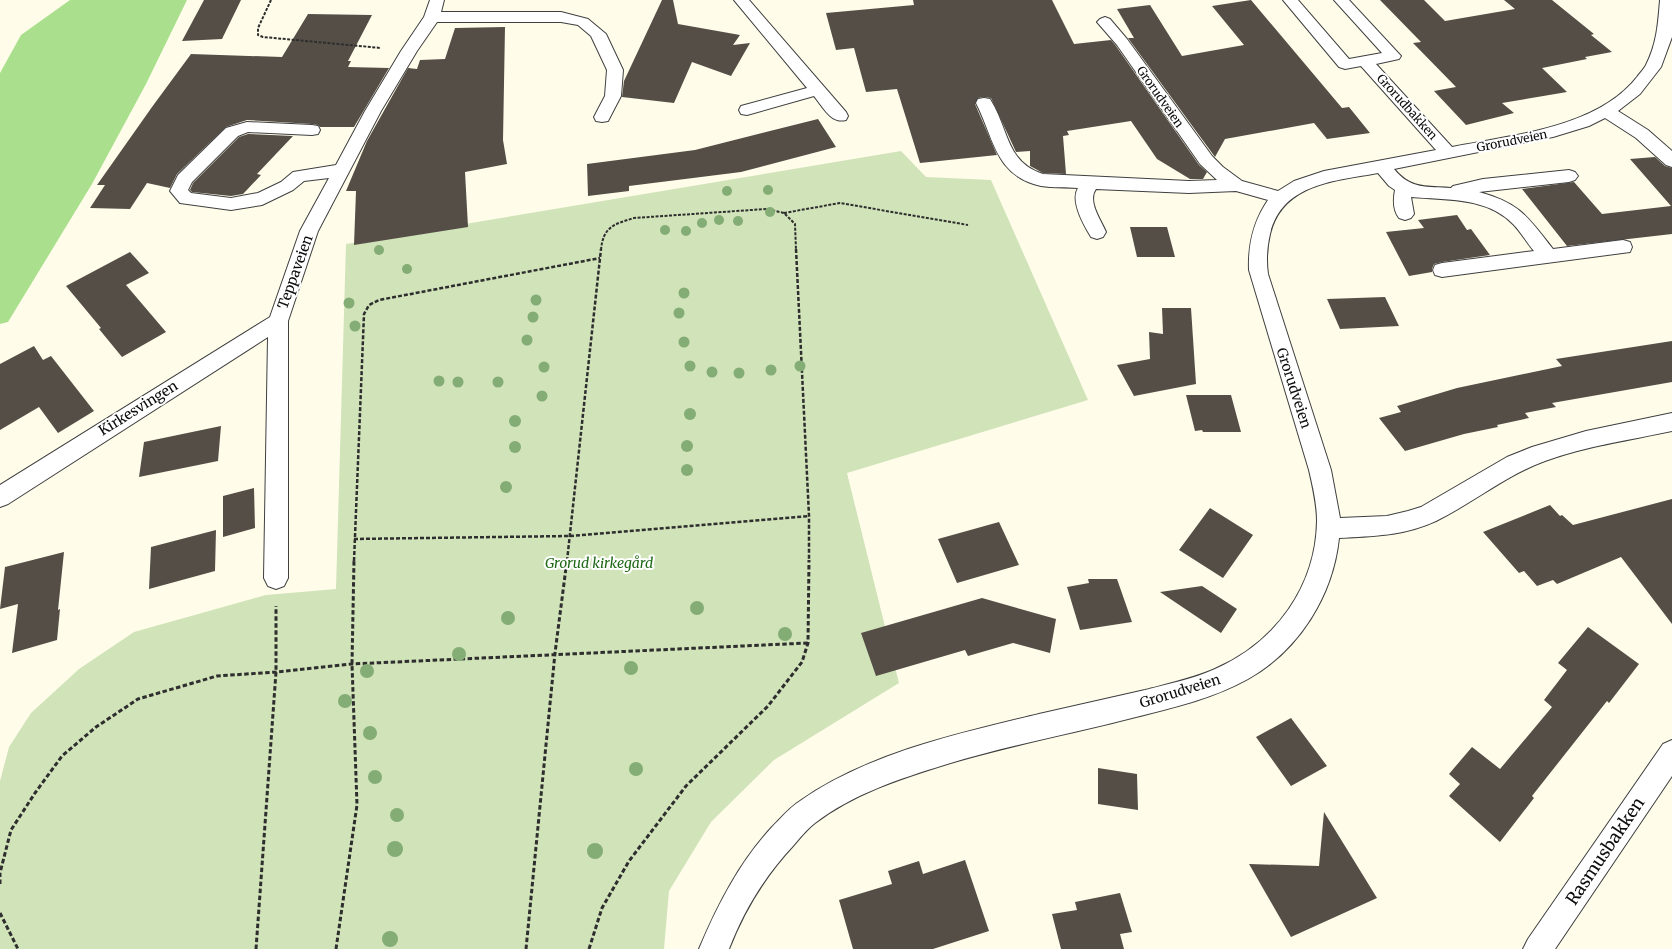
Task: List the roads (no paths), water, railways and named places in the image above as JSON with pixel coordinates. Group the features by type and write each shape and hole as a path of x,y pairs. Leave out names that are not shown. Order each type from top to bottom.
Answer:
{"street":[{"name":"Teppaveien","path":"276,578 278,321 310,231 372,111 409,50 432,17 437,0"},
{"path":"741,0 840,116"},
{"name":"Grorudbakken","path":"1290,0 1345,64 1366,62 1393,56 1340,0"},
{"name":"Grorudveien","path":"714,949 739,893 766,853 800,818 835,794 874,776 919,759 967,745 1179,694 1222,679 1254,662 1278,643 1296,621 1311,596 1321,574 1328,528 1326,496 1320,470 1264,294 1258,268 1258,248 1261,232 1272,208 1281,198 1292,190 1309,182 1562,130 1609,113 1621,106 1650,84 1667,55 1670,29 1667,0"},
{"path":"432,17 561,17 583,22 598,34 615,70 613,96 602,117"},
{"name":"Grorudveien","path":"1105,22 1126,48 1206,160 1217,171 1236,185"},
{"name":"Grorudbakken","path":"1366,62 1448,153"},
{"path":"747,110 819,90"},
{"name":"Grorudveien","path":"984,103 992,115 1010,162 1018,171 1030,177 1042,180 1189,187 1236,185 1281,198"},
{"path":"1609,113 1631,125 1646,136 1672,161"},
{"path":"312,130 247,127 232,132 184,179 179,191 186,199 231,204 262,199 287,186 299,176 341,170"},
{"path":"1382,166 1395,182 1404,188 1421,192 1472,196 1490,200 1508,210 1520,220 1548,256"},
{"path":"1446,193 1483,185 1569,176"},
{"path":"1092,182 1085,191 1084,202 1097,232"},
{"path":"1404,188 1402,199 1405,214"},
{"path":"1442,270 1623,247"},
{"name":"Kirkesvingen","path":"0,497 278,321"},
{"path":"1328,528 1387,526 1408,521 1428,514 1515,464 1540,453 1586,440 1672,422"},
{"name":"Rasmusbakken","path":"1538,949 1672,753"}],"park label":[{"name":"Grorud kirkegård","path":"599,563"}]}
